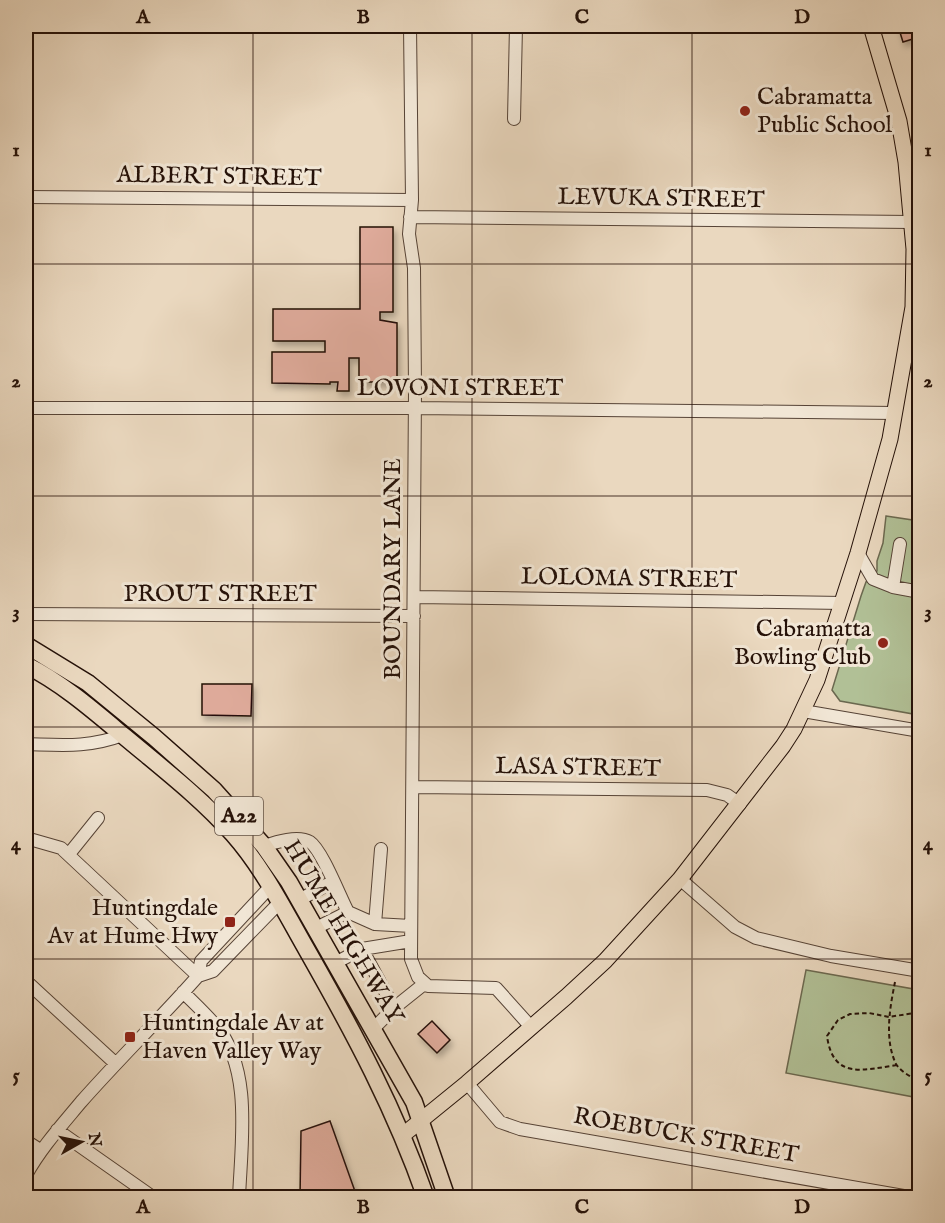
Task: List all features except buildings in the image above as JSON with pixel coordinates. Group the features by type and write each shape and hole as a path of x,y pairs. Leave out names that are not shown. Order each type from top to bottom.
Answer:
{"highway":[{"name":"HUME HIGHWAY","path":"26,645 88,683 154,737 214,790 264,846 316,928 416,1106 447,1197"},
{"name":"HUME HIGHWAY","path":"26,665 68,691 123,735 206,806 234,835 280,902 371,1066 404,1135 426,1197"}],"main road":[{"path":"404,1135 531,1028 605,961 680,879 783,746 817,680 843,603 882,471 895,413 913,307 915,277 906,162 899,121 871,26"}],"street":[{"name":"BOUNDARY LANE","path":"410,26 412,200 409,234 414,268 411,959 424,984"},
{"path":"514,119 516,26"},
{"name":"ALBERT STREET","path":"26,197 412,200"},
{"name":"LEVUKA STREET","path":"410,217 912,222"},
{"name":"LOVONI STREET","path":"26,408 414,408 895,413"},
{"path":"893,587 900,544"},
{"path":"858,553 873,579 893,587 920,592"},
{"name":"LOLOMA STREET","path":"414,597 843,603"},
{"name":"PROUT STREET","path":"26,614 414,616"},
{"path":"803,711 920,731"},
{"path":"26,744 88,745 102,743 123,735"},
{"name":"LASA STREET","path":"413,787 707,790 727,795 740,804"},
{"path":"69,854 98,818"},
{"path":"26,838 62,848 198,976"},
{"path":"264,846 287,841 308,841 318,849 348,912 375,924 411,926"},
{"path":"375,924 381,849"},
{"path":"680,879 735,927 756,939 831,956 920,971"},
{"path":"299,900 332,882"},
{"path":"198,976 201,961 270,887"},
{"path":"26,1176 40,1150 115,1063 198,976 213,971 280,902"},
{"path":"316,928 348,912"},
{"path":"335,963 362,949 411,941"},
{"path":"362,949 394,1008"},
{"path":"26,981 115,1063"},
{"path":"373,1029 394,1008 424,984 496,988 531,1028"},
{"path":"183,992 217,1027 231,1050 241,1083 239,1197"},
{"name":"ROEBUCK STREET","path":"467,1083 500,1122 520,1129 915,1197"},
{"path":"57,1130 154,1197"},
{"path":"26,1141 40,1150"}],"path":[{"path":"895,982 889,1017 890,1042 897,1065 906,1074 920,1081"},
{"path":"897,1065 849,1070 838,1064 832,1056 827,1036 838,1020 850,1014 869,1013 889,1017 920,1012"}],"green space":[{"name":"Cabramatta Bowling Club","path":"886,516 919,521 919,715 840,701 832,690 866,582 877,571"},
{"path":"806,970 919,990 919,1098 786,1073"}],"place":[{"name":"Cabramatta Public School","path":"745,111"},
{"name":"Cabramatta Bowling Club","path":"883,643"},
{"name":"Huntingdale Av at Hume Hwy","path":"230,922"},
{"name":"Huntingdale Av at Haven Valley Way","path":"130,1037"}]}
